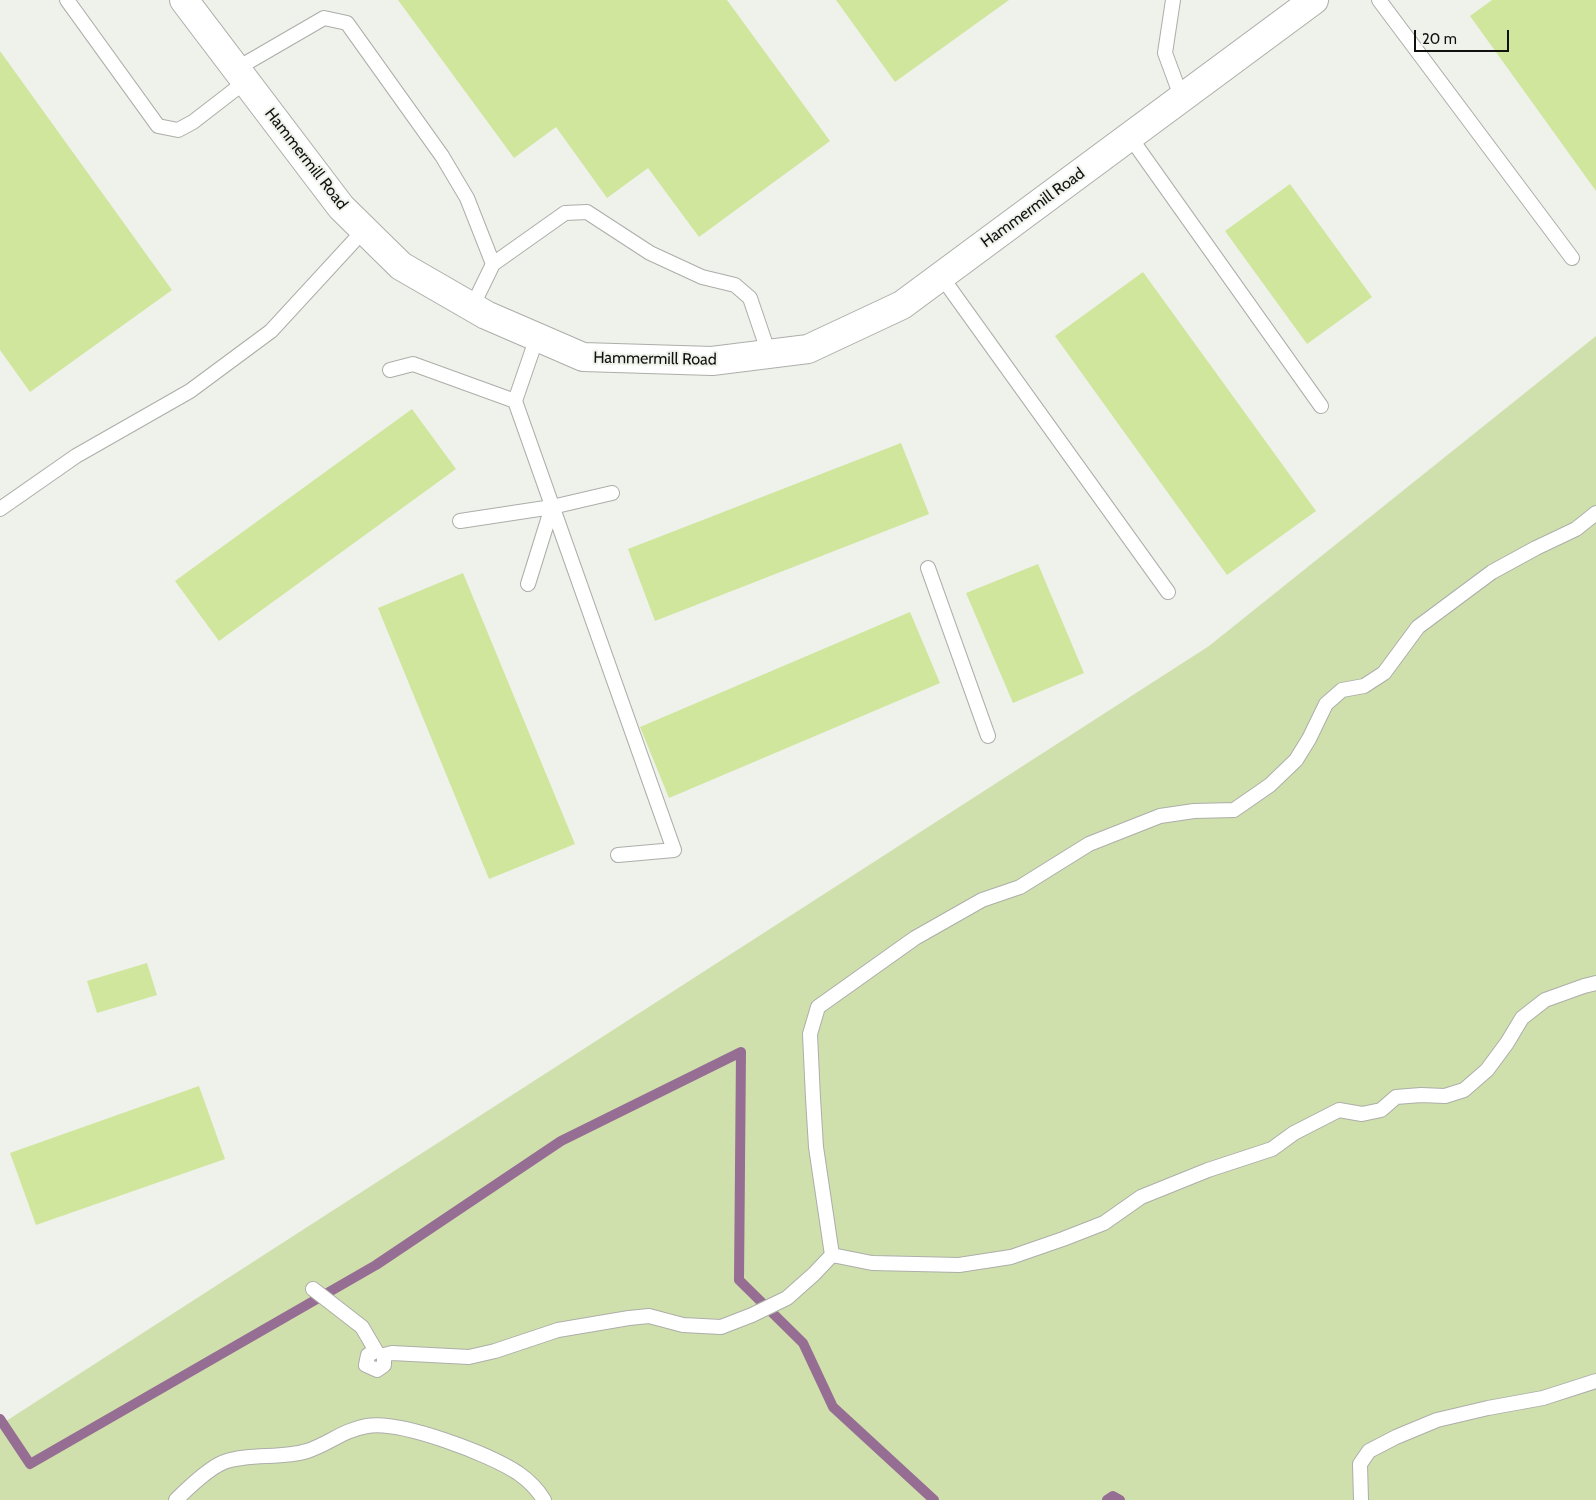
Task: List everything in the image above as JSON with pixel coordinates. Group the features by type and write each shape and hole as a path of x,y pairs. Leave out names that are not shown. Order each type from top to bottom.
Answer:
{"street":[{"name":"Hammermill Road","path":"190,3 241,75 341,207 401,266 486,315 583,357 712,362 808,349 902,305 1314,0"}],"lane":[{"path":"67,0 158,126 178,130 193,122 241,75 324,18 347,23 442,156 467,198 493,264"},
{"path":"1173,0 1165,53 1182,99"},
{"path":"1379,0 1572,258"},
{"path":"1130,137 1321,406"},
{"path":"472,307 493,264 565,213 587,212 650,252 702,277 735,285 750,298 769,354"},
{"path":"0,509 76,456 190,391 271,331 364,230"},
{"path":"941,276 1168,592"},
{"path":"537,337 515,401 674,850 618,855"},
{"path":"390,370 413,364 515,401"},
{"path":"460,521 552,506 612,493"},
{"path":"528,584 552,506"},
{"path":"832,1255 816,1147 813,1098 810,1034 818,1007 915,938 982,900 1020,887 1089,844 1160,816 1194,811 1234,810 1270,785 1296,760 1309,739 1326,704 1342,690 1364,686 1384,673 1418,627 1492,572 1576,529 1596,513"},
{"path":"928,568 988,736"},
{"path":"832,1255 872,1264 959,1265 1011,1257 1063,1240 1104,1223 1141,1197 1208,1170 1272,1150 1294,1133 1339,1110 1362,1114 1381,1110 1396,1097 1445,1096 1464,1090 1487,1070 1522,1018 1545,1000 1596,983"},
{"path":"313,1289 362,1327 376,1351 368,1355 366,1365 377,1370 384,1365 384,1356 392,1353 469,1357 495,1351 558,1330 629,1318 649,1316 683,1325 721,1327 788,1298 832,1255"},
{"path":"1360,1500 1360,1464 1369,1451 1396,1437 1437,1420 1543,1398 1596,1381"},
{"path":"176,1500 203,1476 224,1463 245,1458 307,1451 347,1431 369,1425 398,1428 431,1436 460,1446 518,1473 540,1492 544,1500"}],"green space":[{"path":"1596,336 1596,1500 0,1500 0,1429 3,1423 1209,646"}],"building":[{"path":"398,0 727,0 830,141 699,237 648,168 607,198 556,127 514,158"},
{"path":"836,0 1009,0 895,82"},
{"path":"1492,0 1596,0 1596,191 1470,16"},
{"path":"0,51 172,290 30,392 0,350"},
{"path":"1290,184 1372,297 1307,344 1225,231"},
{"path":"1143,272 1316,511 1227,575 1055,336"},
{"path":"412,409 456,469 219,641 175,581"},
{"path":"901,443 929,514 655,621 628,549"},
{"path":"1038,564 1084,673 1013,703 966,593"},
{"path":"463,573 575,844 489,879 378,608"},
{"path":"910,612 940,683 669,798 640,727"},
{"path":"147,963 157,995 97,1013 87,981"},
{"path":"199,1086 225,1159 36,1225 10,1153"}],"waterway":[{"path":"0,1419 30,1464 376,1265 561,1141 741,1052 739,1280 803,1343 833,1407 934,1500"},
{"path":"1107,1500 1113,1496 1120,1500"}]}
